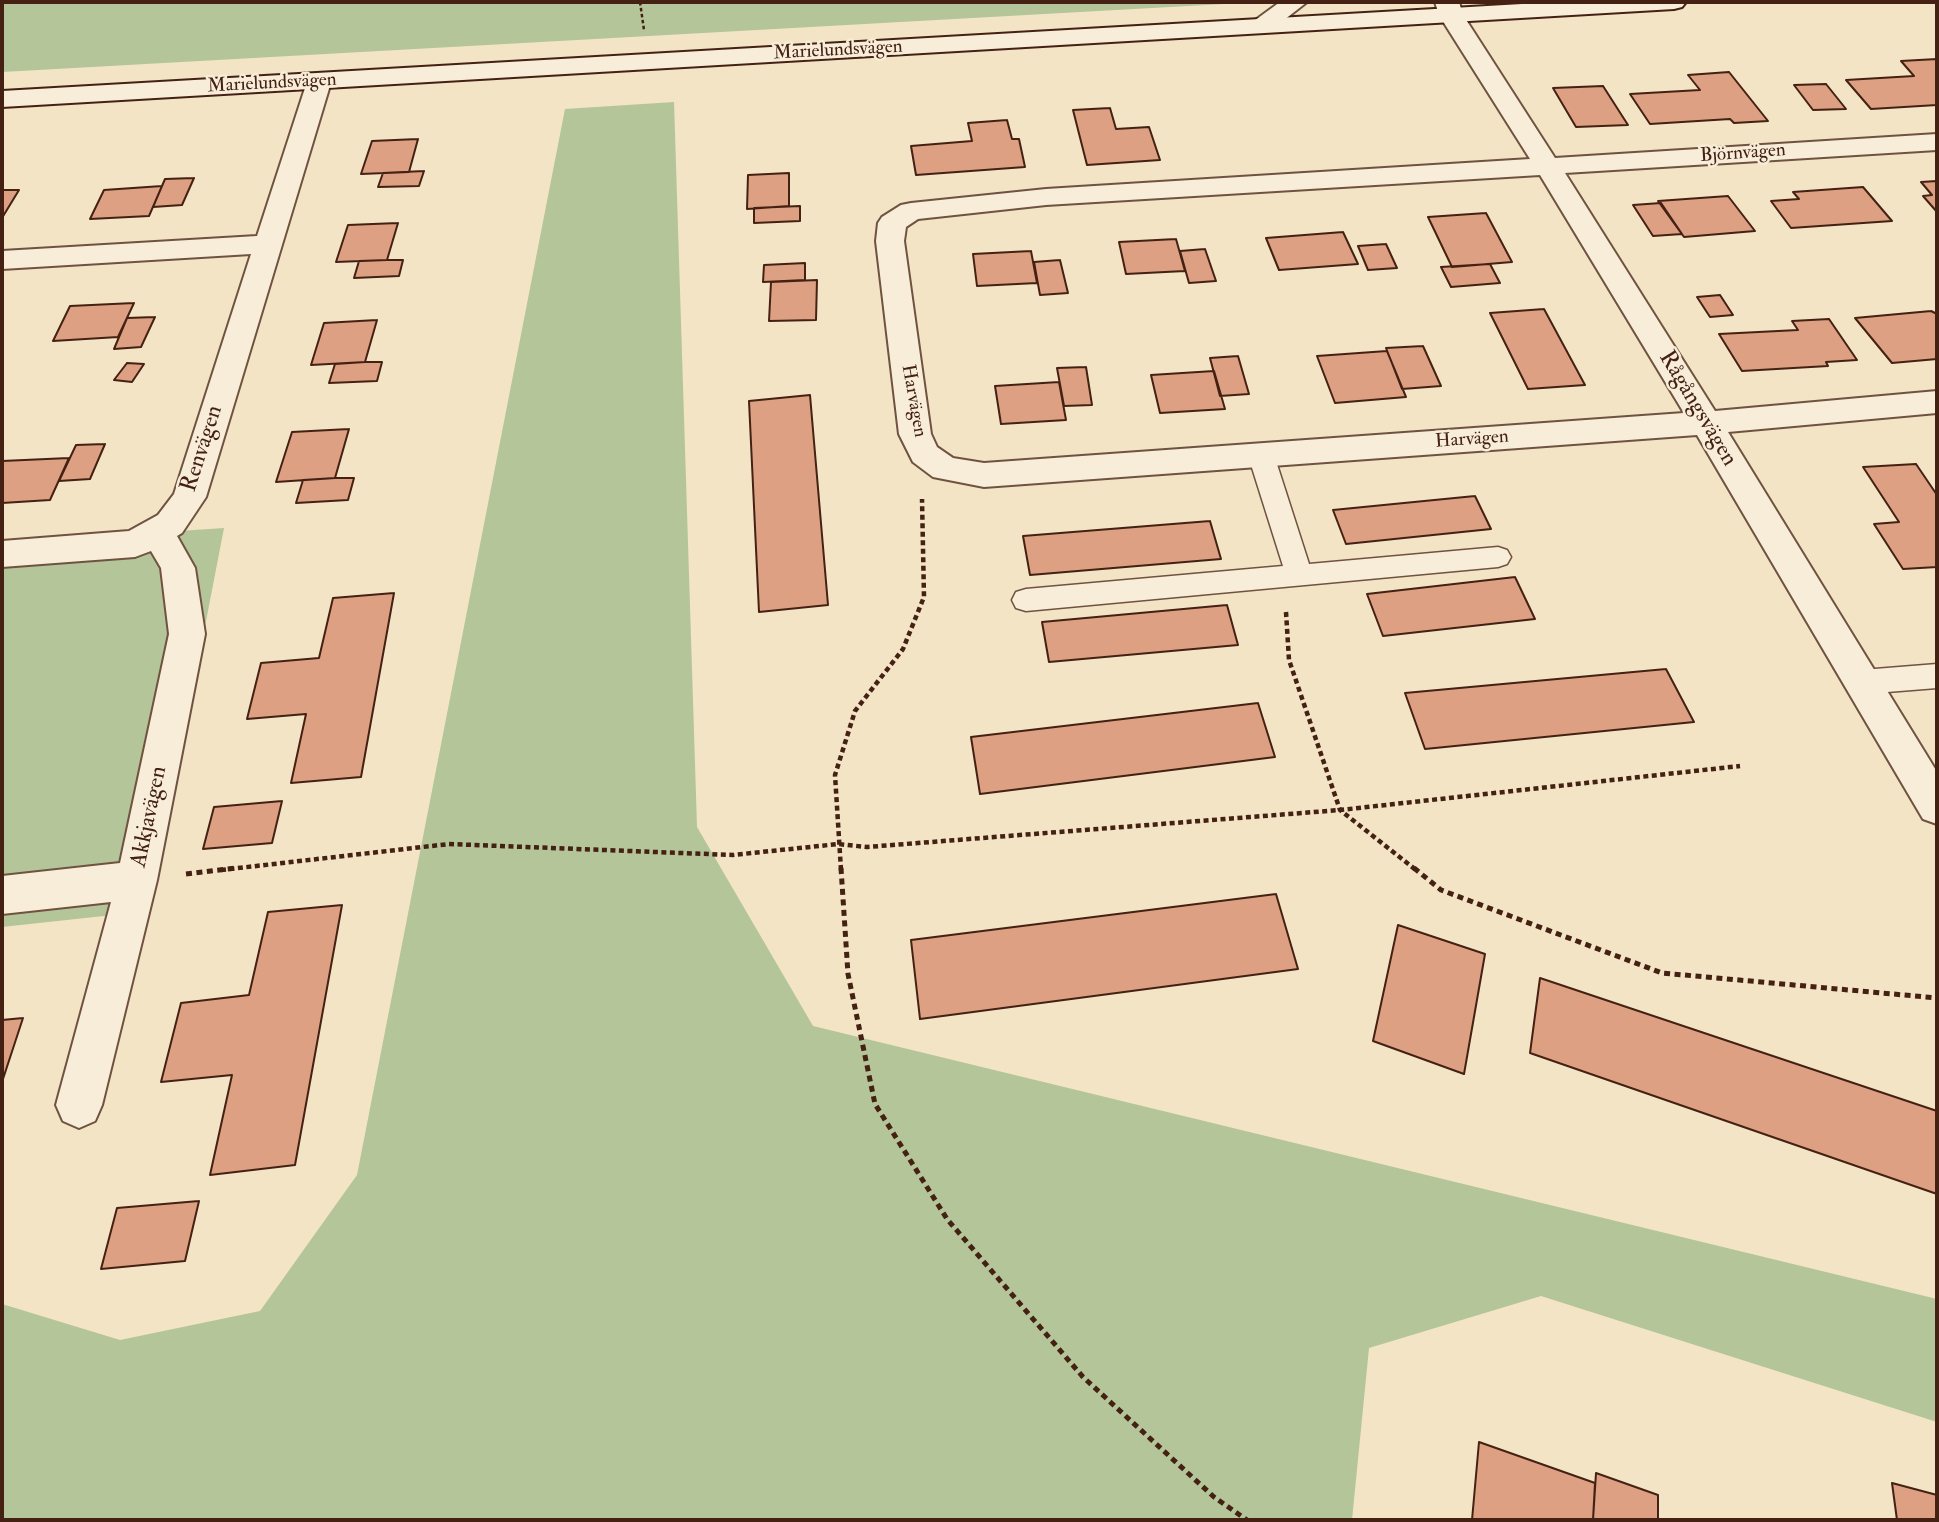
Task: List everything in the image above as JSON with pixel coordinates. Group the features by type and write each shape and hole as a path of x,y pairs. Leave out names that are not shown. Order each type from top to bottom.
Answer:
{"street":[{"path":"1262,26 1295,2"},
{"name":"Marielundsvägen","path":"2,99 1262,26 1449,8 1674,2"},
{"name":"Rågångsvägen","path":"1449,8 1549,167 1937,807"},
{"name":"Renvägen","path":"2,554 135,544 170,524 189,497 319,82"},
{"name":"Björnvägen","path":"1549,167 1937,142"},
{"name":"Harvägen","path":"1549,167 1046,197 911,211 892,223 890,241 915,435 924,454 945,469 984,475 1705,423"},
{"path":"2,260 267,244"},
{"path":"1705,423 1937,402"},
{"name":"Akkjavägen","path":"79,1105 137,880 187,634 178,568 157,531"},
{"path":"2,895 137,880"}],"lane":[{"path":"1261,455 1300,575"},
{"path":"1026,600 1498,556"},
{"path":"1862,682 1937,676"}],"path":[{"path":"945,469 922,493 924,597 902,649 855,711 835,775 848,974 875,1104 947,1219 1083,1377 1214,1497 1247,1520"},
{"path":"1300,575 1286,614 1289,660 1340,810 1441,890 1662,973 1937,998"},
{"path":"137,880 449,844 733,855 838,844 867,847 1340,810 1740,766"}],"green space":[{"path":"2,2 1260,2 2,72"},
{"path":"674,102 697,827 813,1026 1937,1299 1937,1422 1541,1296 1369,1348 1352,1520 2,1520 2,1304 120,1340 260,1311 357,1175 565,109"},
{"path":"224,528 150,911 2,927 2,543"}],"building":[{"path":"1937,59 1937,105 1871,109 1846,80 1914,76 1901,61"},
{"path":"1729,72 1768,121 1734,123 1730,119 1650,124 1630,94 1700,90 1688,75"},
{"path":"1826,84 1846,109 1813,110 1794,85"},
{"path":"1603,86 1628,125 1576,127 1553,88"},
{"path":"1110,108 1116,129 1149,127 1160,160 1087,165 1073,110"},
{"path":"1007,120 1012,139 1019,139 1025,167 916,175 911,146 972,141 968,123"},
{"path":"418,139 409,172 361,174 372,141"},
{"path":"424,171 419,186 378,187 383,173"},
{"path":"789,173 789,206 747,209 748,175"},
{"path":"194,178 182,205 153,207 165,179"},
{"path":"1937,181 1937,212 1923,196 1932,195 1921,182"},
{"path":"162,186 149,216 90,219 104,190"},
{"path":"1863,187 1892,221 1791,228 1771,201 1799,199 1793,192"},
{"path":"2,190 19,190 2,218"},
{"path":"1728,196 1755,231 1684,237 1658,201"},
{"path":"1661,203 1682,234 1653,236 1633,205"},
{"path":"800,206 800,221 754,223 754,208"},
{"path":"1486,213 1512,262 1452,267 1428,217"},
{"path":"398,223 387,260 336,262 348,225"},
{"path":"1343,232 1358,264 1279,270 1266,238"},
{"path":"1176,239 1185,271 1126,274 1119,242"},
{"path":"1386,244 1397,268 1368,270 1358,246"},
{"path":"1205,249 1216,281 1189,283 1180,251"},
{"path":"1031,251 1037,283 977,286 973,254"},
{"path":"403,260 399,276 354,278 359,261"},
{"path":"1060,260 1068,293 1040,295 1034,262"},
{"path":"805,263 805,280 763,282 764,265"},
{"path":"1490,264 1500,283 1451,287 1441,267"},
{"path":"817,280 816,320 769,321 771,282"},
{"path":"1720,295 1733,315 1710,317 1697,297"},
{"path":"134,303 118,337 53,341 70,306"},
{"path":"1544,309 1585,385 1528,389 1490,313"},
{"path":"1931,311 1937,314 1937,359 1892,363 1855,318"},
{"path":"155,317 141,347 114,349 127,318"},
{"path":"1829,319 1857,360 1826,362 1828,366 1742,371 1719,334 1798,330 1792,321"},
{"path":"377,320 365,362 311,365 324,323"},
{"path":"1423,346 1441,386 1402,389 1386,348"},
{"path":"1387,351 1406,397 1335,403 1317,356"},
{"path":"1238,356 1249,394 1220,396 1210,358"},
{"path":"382,362 377,381 329,383 335,364"},
{"path":"127,363 144,364 132,382 114,380"},
{"path":"1086,367 1092,405 1064,406 1057,368"},
{"path":"1214,371 1225,409 1160,413 1151,375"},
{"path":"1059,382 1066,420 1001,424 995,386"},
{"path":"810,395 828,605 759,612 749,401"},
{"path":"349,429 335,478 276,482 292,432"},
{"path":"105,444 90,479 59,481 76,445"},
{"path":"69,458 50,500 2,503 2,461"},
{"path":"1916,464 1937,495 1937,567 1903,569 1874,524 1899,522 1863,467"},
{"path":"354,478 348,500 296,503 303,480"},
{"path":"1475,496 1491,529 1346,544 1333,510"},
{"path":"1210,521 1221,559 1030,575 1023,536"},
{"path":"1515,577 1535,619 1383,636 1367,594"},
{"path":"394,593 361,777 291,783 306,714 247,719 261,663 319,658 333,598"},
{"path":"1227,605 1238,645 1049,662 1042,622"},
{"path":"1666,669 1694,722 1425,749 1405,693"},
{"path":"1258,703 1275,757 980,794 971,737"},
{"path":"282,801 272,843 203,849 214,807"},
{"path":"1276,894 1298,969 920,1019 911,940"},
{"path":"342,905 295,1165 210,1175 232,1075 161,1082 181,1003 249,995 268,912"},
{"path":"1398,925 1485,954 1464,1074 1373,1041"},
{"path":"1540,978 1937,1111 1937,1194 1530,1053"},
{"path":"23,1018 2,1082 2,1020"},
{"path":"199,1201 185,1261 101,1269 117,1208"},
{"path":"1479,1442 1595,1483 1593,1520 1472,1520"},
{"path":"1596,1473 1658,1495 1658,1520 1593,1520"},
{"path":"1892,1483 1937,1495 1937,1520 1897,1520"}]}
